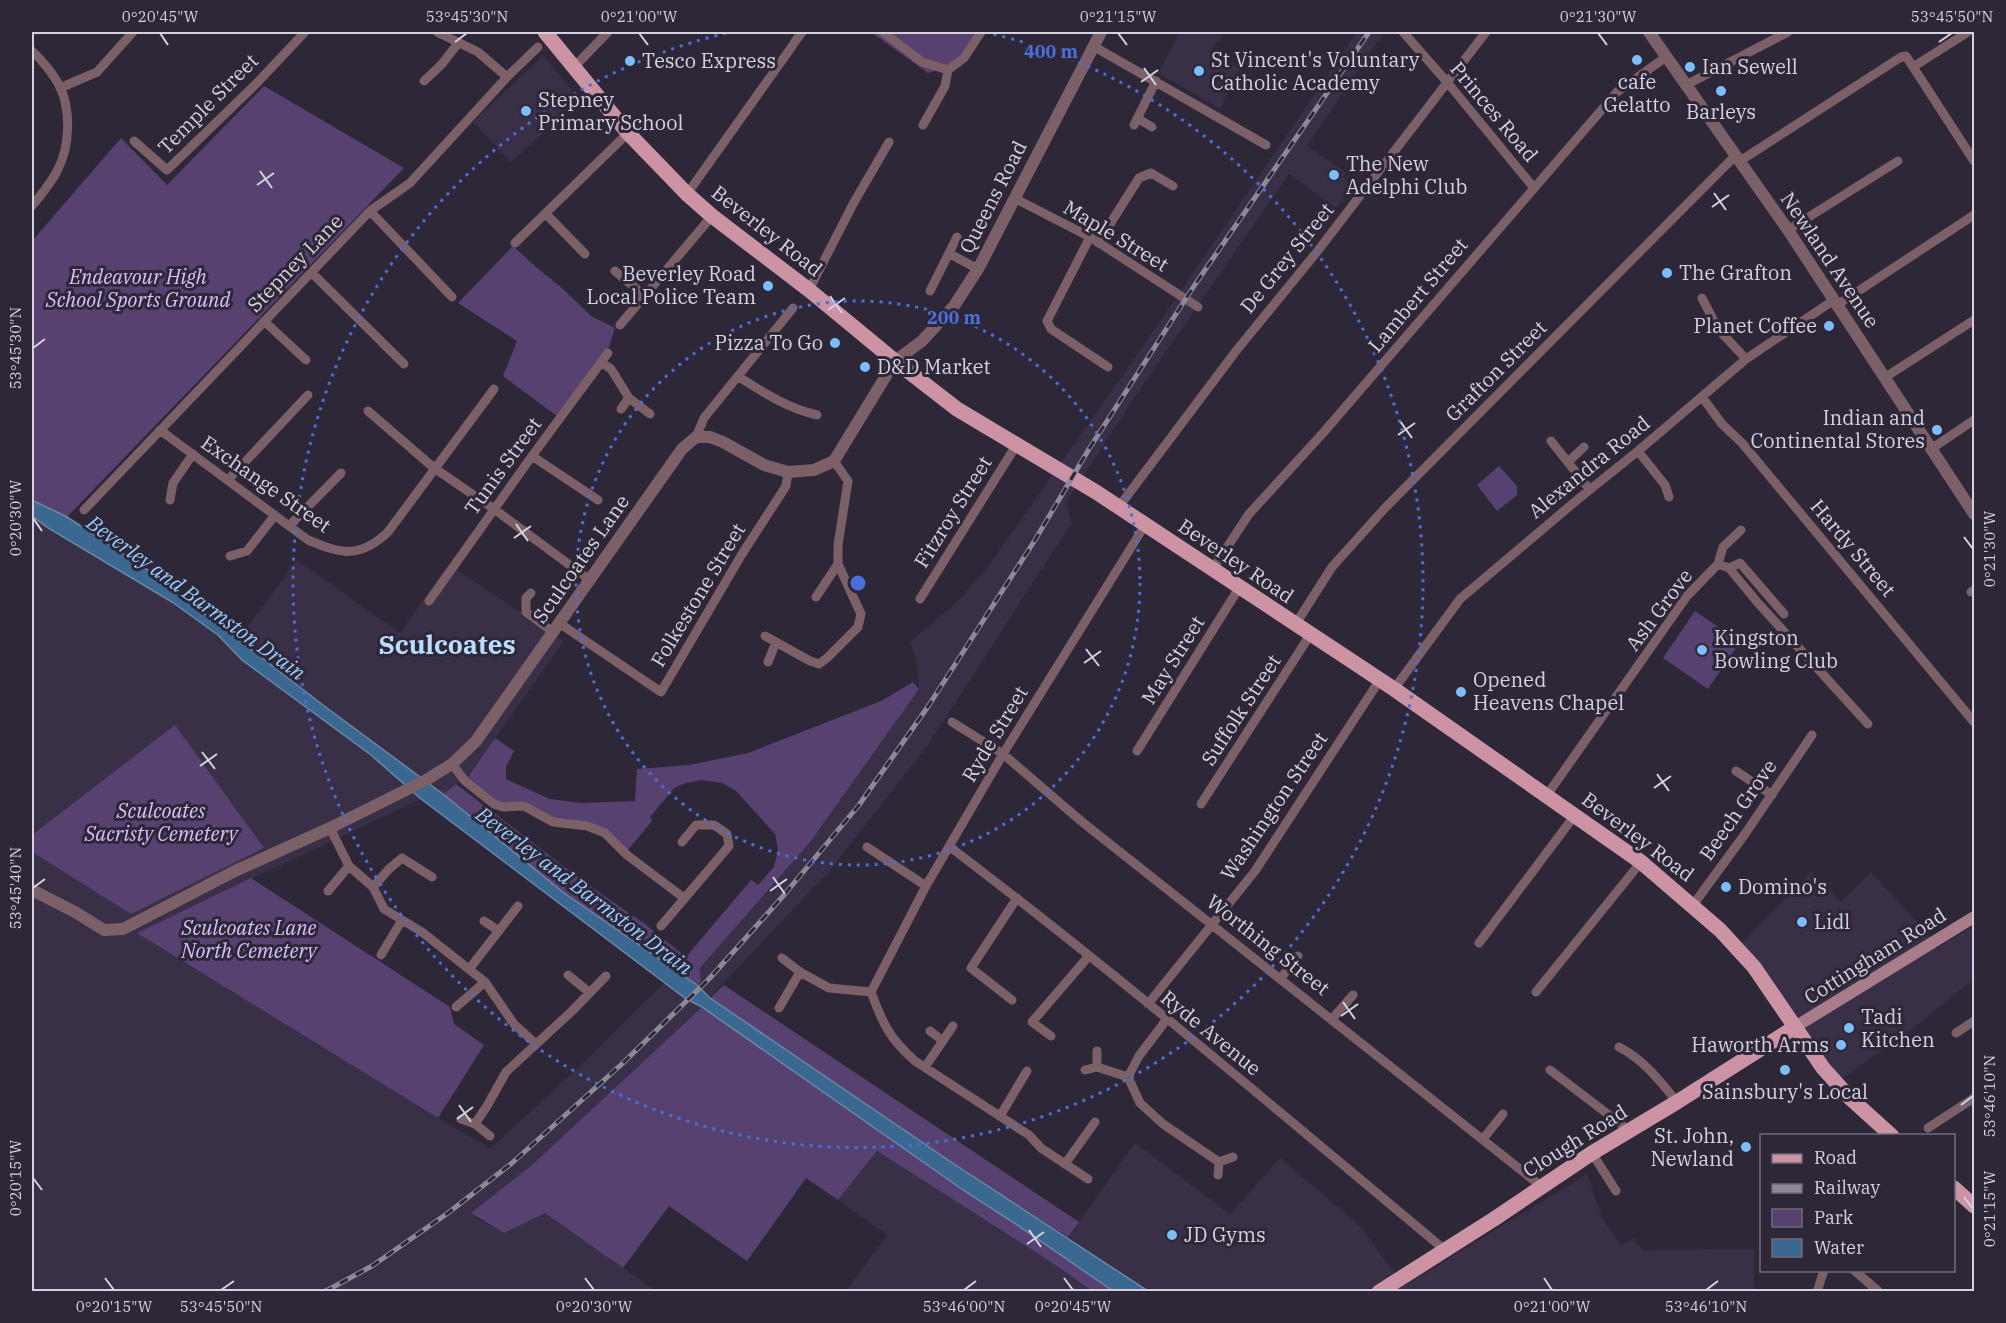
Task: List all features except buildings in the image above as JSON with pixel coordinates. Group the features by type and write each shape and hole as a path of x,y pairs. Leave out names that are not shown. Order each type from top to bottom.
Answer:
{"main road":[{"name":"Beverley Road","path":"545,32 628,133 687,194 957,409 1145,525 1394,689 1489,758 1547,795 1641,862 1720,930 1754,967 1822,1068 1850,1098 1890,1134"},
{"name":"Cottingham Road","path":"1795,1027 1974,917"},
{"name":"Clough Road","path":"1378,1292 1494,1219 1592,1153 1795,1027"},
{"path":"1955,1190 1974,1206"}],"street":[{"path":"60,88 97,72 134,32"},
{"name":"Temple Street","path":"134,141 167,170 256,84 305,32"},
{"path":"437,32 478,52 507,76"},
{"path":"574,68 608,32"},
{"path":"687,194 802,32"},
{"path":"883,32 922,62 948,70"},
{"path":"923,124 945,86 948,70 964,58 981,32"},
{"name":"Queens Road","path":"895,361 922,341 954,306 978,269 1101,32"},
{"name":"Princes Road","path":"1403,32 1534,188"},
{"name":"De Grey Street","path":"1118,508 1236,351 1486,32"},
{"name":"Newland Avenue","path":"1649,32 1788,230 1974,514"},
{"path":"1686,85 1788,32"},
{"path":"1968,32 1913,66 1974,159"},
{"path":"424,81 442,64 459,42"},
{"name":"Stepney Lane","path":"84,510 370,211 410,183 507,76 538,46"},
{"path":"1093,46 1266,145"},
{"path":"32,51 60,88 68,116 66,144 59,168 32,206"},
{"name":"Grafton Street","path":"1295,625 1332,567 1385,508 1738,158 1901,57 1906,56 1913,66"},
{"name":"Lambert Street","path":"1212,570 1249,514 1323,433 1617,92 1666,57"},
{"path":"1152,127 1136,122 1156,81"},
{"path":"515,243 628,133"},
{"path":"808,290 853,204 889,142"},
{"path":"1788,230 1898,161"},
{"path":"1098,243 1138,178 1151,173 1173,186"},
{"name":"Maple Street","path":"1014,198 1090,237 1198,307"},
{"path":"370,211 452,297"},
{"path":"546,214 585,254"},
{"name":"Alexandra Road","path":"1394,689 1460,598 1638,452 1746,359 1974,215"},
{"path":"620,325 712,216"},
{"path":"930,291 957,237"},
{"path":"1090,237 1047,321 1051,329 1108,367"},
{"path":"950,254 978,269"},
{"path":"615,271 645,296"},
{"path":"310,273 404,364"},
{"path":"1702,298 1718,329 1746,359"},
{"path":"793,308 704,418 696,437 716,439 764,465 788,472 814,470 834,460 895,361"},
{"path":"1884,378 1974,320"},
{"path":"264,321 306,360"},
{"name":"Tunis Street","path":"429,601 608,353"},
{"path":"601,362 611,369 629,398 650,414"},
{"path":"739,377 779,403 798,411 817,415"},
{"name":"Exchange Street","path":"160,430 308,540 335,551 358,553 376,544 388,532 494,389"},
{"path":"228,480 308,395"},
{"name":"Hardy Street","path":"1702,397 1722,424 1742,443 1974,722"},
{"path":"621,409 629,398"},
{"path":"368,411 434,468 590,580"},
{"path":"1931,449 1974,420"},
{"name":"Sculcoates Lane","path":"32,890 104,930 123,929 235,871 400,794 452,764 476,741 494,718 682,449 696,437"},
{"path":"1551,441 1590,490"},
{"name":"Fitzroy Street","path":"920,599 1017,444"},
{"path":"1568,462 1584,447"},
{"path":"1638,452 1665,485 1669,497"},
{"path":"170,500 173,483 193,454"},
{"path":"532,456 598,500"},
{"path":"765,636 819,664 858,627 861,614 838,564 838,544 848,481 834,460"},
{"name":"Folkestone Street","path":"556,628 661,692 742,554 786,486 788,472"},
{"path":"289,526 341,473"},
{"path":"230,556 247,551 275,515"},
{"name":"Ryde Street","path":"871,992 926,886 1003,753 1145,525"},
{"name":"Ash Grove","path":"1547,795 1687,596 1718,564 1723,547 1741,530"},
{"name":"Ash Grove","path":"1718,564 1729,568 1740,563 1784,614"},
{"path":"816,597 838,564"},
{"path":"1729,568 1868,724"},
{"name":"May Street","path":"1137,751 1239,588"},
{"path":"531,593 526,598 526,612 556,628"},
{"name":"Suffolk Street","path":"1201,804 1310,635"},
{"path":"768,662 776,642"},
{"name":"Washington Street","path":"1148,1004 1255,871 1380,681"},
{"name":"Worthing Street","path":"952,722 1003,753 1082,821 1541,1186"},
{"name":"Beech Grove","path":"1693,905 1812,735"},
{"path":"452,764 465,781 494,804 503,807 524,806 554,822 587,826 605,833 627,855 684,898"},
{"path":"1736,771 1772,795"},
{"path":"1479,943 1575,815"},
{"path":"661,926 729,846 727,834 714,825 696,825 682,842"},
{"path":"330,828 349,866 373,887 384,909 422,932 456,960 470,968 485,982 514,1024 536,1044"},
{"path":"867,847 926,886"},
{"name":"Ryde Avenue","path":"950,848 1017,898 1167,1019 1445,1250"},
{"path":"373,887 389,868 402,858 432,878"},
{"path":"1536,992 1641,862"},
{"path":"328,891 349,866"},
{"path":"1012,1000 971,968 1017,898"},
{"path":"470,968 518,906"},
{"path":"381,955 402,920"},
{"path":"484,921 499,931"},
{"path":"1281,978 1299,956"},
{"path":"1051,1036 1032,1022 1088,957"},
{"path":"782,958 800,972 829,988 871,992 884,1027 902,1049 1029,1135 1041,1148 1089,1179"},
{"path":"779,1008 800,972"},
{"path":"568,975 590,993"},
{"path":"475,1124 506,1072 606,976"},
{"path":"456,1006 485,982"},
{"path":"1332,1019 1353,995"},
{"path":"1128,1077 1139,1056 1167,1019"},
{"path":"1956,1033 1974,1021"},
{"path":"926,1067 953,1026"},
{"path":"930,1031 943,1041"},
{"path":"1618,1046 1630,1052 1655,1074 1677,1102"},
{"path":"1097,1052 1097,1067"},
{"path":"1085,1070 1097,1067 1128,1077 1140,1103 1163,1124 1219,1162"},
{"path":"1550,1070 1630,1131"},
{"path":"1000,1116 1027,1071"},
{"path":"1928,1128 1974,1098"},
{"path":"1483,1139 1503,1114"},
{"path":"461,1119 475,1124 490,1136"},
{"path":"1065,1164 1095,1122"},
{"path":"1592,1153 1616,1191"},
{"path":"1219,1162 1233,1157"},
{"path":"1218,1175 1219,1162"},
{"path":"1817,1292 1823,1272"},
{"path":"1856,1272 1879,1292"}],"shaded area":[{"name":"St Vincent's Voluntary Catholic Academy","path":"1173,32 1225,32 1210,51 1240,69 1220,109 1158,73 1178,35"},
{"path":"1357,32 1384,32 1307,146 1346,173 1343,177 1354,185 1336,208 1289,174 1141,388 1067,501 1071,524 928,745 828,873 689,1019 532,1165 472,1213 475,1217 504,1233 544,1212 656,1291 32,1291 32,516 48,528 172,602 218,635 242,660 371,755 421,799 137,933 438,1118 491,1148 582,1064 664,983 685,998 701,981 700,968 811,841 919,689 917,662 910,642 956,603 987,568 1137,355"},
{"name":"Stepney Primary School","path":"543,55 580,100 511,162 473,122"},
{"path":"297,560 400,633 448,564 564,641 471,772 443,794 238,640"},
{"path":"1812,871 1841,902 1871,872 1922,927 1937,948 1974,926 1974,979 1912,1029 1830,1087 1734,951"},
{"path":"1135,1143 1230,1214 1280,1158 1360,1226 1404,1286 1587,1174 1602,1218 1621,1245 1633,1238 1642,1250 1754,1249 1754,1291 1148,1291 1068,1237"},
{"path":"877,1151 1051,1262 1092,1291 846,1291 887,1235 838,1200"}],"green space":[{"path":"871,32 983,32 972,53 948,67 928,73"},
{"name":"Endeavour High School Sports Ground","path":"264,86 404,168 67,517 32,500 32,241 121,138 167,185"},
{"path":"513,246 591,316 615,328 608,350 558,417 503,376 517,341 458,303"},
{"path":"1499,466 1517,486 1517,495 1497,511 1477,485"},
{"name":"Kingston Bowling Club","path":"1695,611 1740,642 1708,689 1663,658"},
{"path":"913,682 919,689 811,841 700,968 701,981 697,985 564,893 443,794 456,784 686,957 751,880 758,885 774,867 778,850 775,834 736,791 722,783 701,780 674,788 650,817 652,821 628,850 597,825 564,823 507,806 477,791 465,781 495,738 514,751 506,767 506,779 550,799 581,803 635,801 637,769 689,765 748,753 881,701"},
{"name":"Sculcoates Sacristy Cemetery","path":"175,725 264,848 131,914 32,852 32,835"},
{"name":"Sculcoates Lane North Cemetery","path":"251,878 450,1007 454,1024 484,1045 438,1118 137,933"},
{"path":"724,985 1079,1222 1068,1237 951,1162 710,998"},
{"path":"702,1007 963,1190 1113,1291 1092,1291 1051,1262 877,1151 838,1200 806,1178 747,1261 669,1206 623,1268 545,1213 504,1233 471,1213 532,1165"}],"water":[{"path":"32,500 67,517 151,572 443,794 564,893 697,985 710,998 951,1162 1148,1291 1113,1291 963,1190 702,1007 685,998 421,799 371,755 242,660 218,635 172,602 48,528 32,516"}],"railway":[{"path":"324,1292 372,1266 448,1213 512,1163 623,1063 709,979 784,895 859,805 929,705 1194,286 1369,32"}],"place":[{"name":"cafe Gelatto","path":"1637,60"},
{"name":"Tesco Express","path":"630,61"},
{"name":"Ian Sewell","path":"1690,67"},
{"name":"St Vincent's Voluntary Catholic Academy","path":"1199,71"},
{"name":"Barleys","path":"1721,91"},
{"name":"Stepney Primary School","path":"526,111"},
{"name":"The New Adelphi Club","path":"1334,175"},
{"name":"The Grafton","path":"1667,273"},
{"name":"Beverley Road Local Police Team","path":"768,286"},
{"name":"Planet Coffee","path":"1829,326"},
{"name":"Pizza To Go","path":"835,343"},
{"name":"D&D Market","path":"865,367"},
{"name":"Indian and Continental Stores","path":"1937,430"},
{"name":"Kingston Bowling Club","path":"1702,650"},
{"name":"Opened Heavens Chapel","path":"1461,692"},
{"name":"Domino's","path":"1726,887"},
{"name":"Lidl","path":"1802,922"},
{"name":"Tadi Kitchen","path":"1849,1028"},
{"name":"Haworth Arms","path":"1841,1045"},
{"name":"Sainsbury's Local","path":"1785,1070"},
{"name":"St. John, Newland","path":"1746,1147"},
{"name":"JD Gyms","path":"1172,1235"}],"district":[{"name":"Sculcoates","path":"447,645"}],"water label":[{"name":"Beverley and Barmston Drain","path":"196,598"},
{"name":"Beverley and Barmston Drain","path":"584,891"}]}
